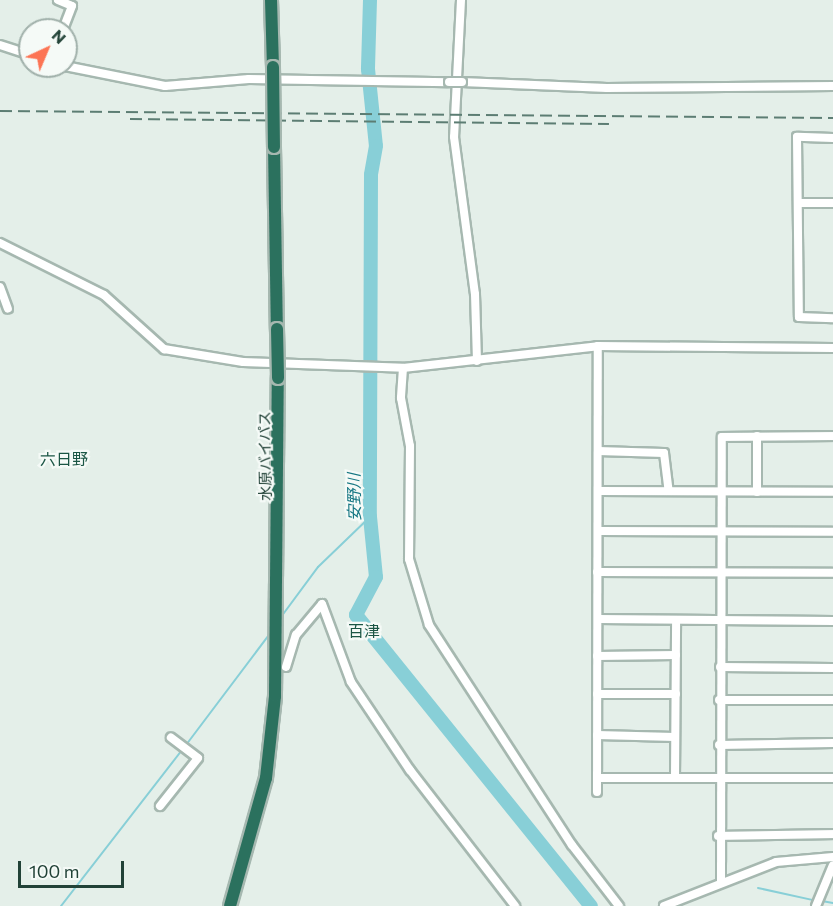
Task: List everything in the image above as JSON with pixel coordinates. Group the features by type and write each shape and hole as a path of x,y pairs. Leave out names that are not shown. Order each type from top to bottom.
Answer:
{"highway":[{"name":"水原バイパス","path":"230,906 266,778 275,696 281,520 271,0"}],"street":[{"path":"58,0 72,6 68,18"},
{"path":"461,0 454,137 475,294 477,361"},
{"path":"0,45 18,51"},
{"path":"78,69 165,86 326,80 462,82 607,88 833,86"},
{"path":"833,138 797,137 801,202 800,317 833,318"},
{"path":"801,202 833,203"},
{"path":"0,243 104,295 167,350 320,367 403,368 598,346 833,348"},
{"path":"0,287 8,309"},
{"path":"597,792 598,346"},
{"path":"403,368 401,398 410,446 409,558 429,625 572,845 619,906"},
{"path":"757,436 757,492"},
{"path":"721,883 718,778 722,437 833,436"},
{"path":"598,451 664,453 669,491"},
{"path":"598,491 833,492"},
{"path":"597,531 833,532"},
{"path":"597,572 833,573"},
{"path":"286,667 296,634 322,603 357,691 514,906"},
{"path":"597,619 833,621"},
{"path":"675,778 676,620"},
{"path":"597,656 676,655"},
{"path":"720,668 833,668"},
{"path":"597,694 676,694"},
{"path":"719,700 833,700"},
{"path":"597,735 675,737"},
{"path":"160,806 198,759 171,738"},
{"path":"719,745 833,743"},
{"path":"597,778 833,778"},
{"path":"718,836 833,834"},
{"path":"664,906 776,862 833,857"},
{"path":"816,906 830,888 833,865"}],"waterway":[{"name":"安野川","path":"370,0 368,69 376,146 371,175 370,517 376,577 356,615 591,906"},
{"path":"281,617 318,567 370,517"},
{"path":"186,745 271,632"},
{"path":"61,906 183,749"},
{"path":"758,888 817,901"},
{"path":"822,901 833,903"}],"railway":[{"path":"0,111 833,118"},
{"path":"130,119 609,124"}],"district":[{"name":"六日野","path":"64,459"},
{"name":"百津","path":"364,631"}]}
